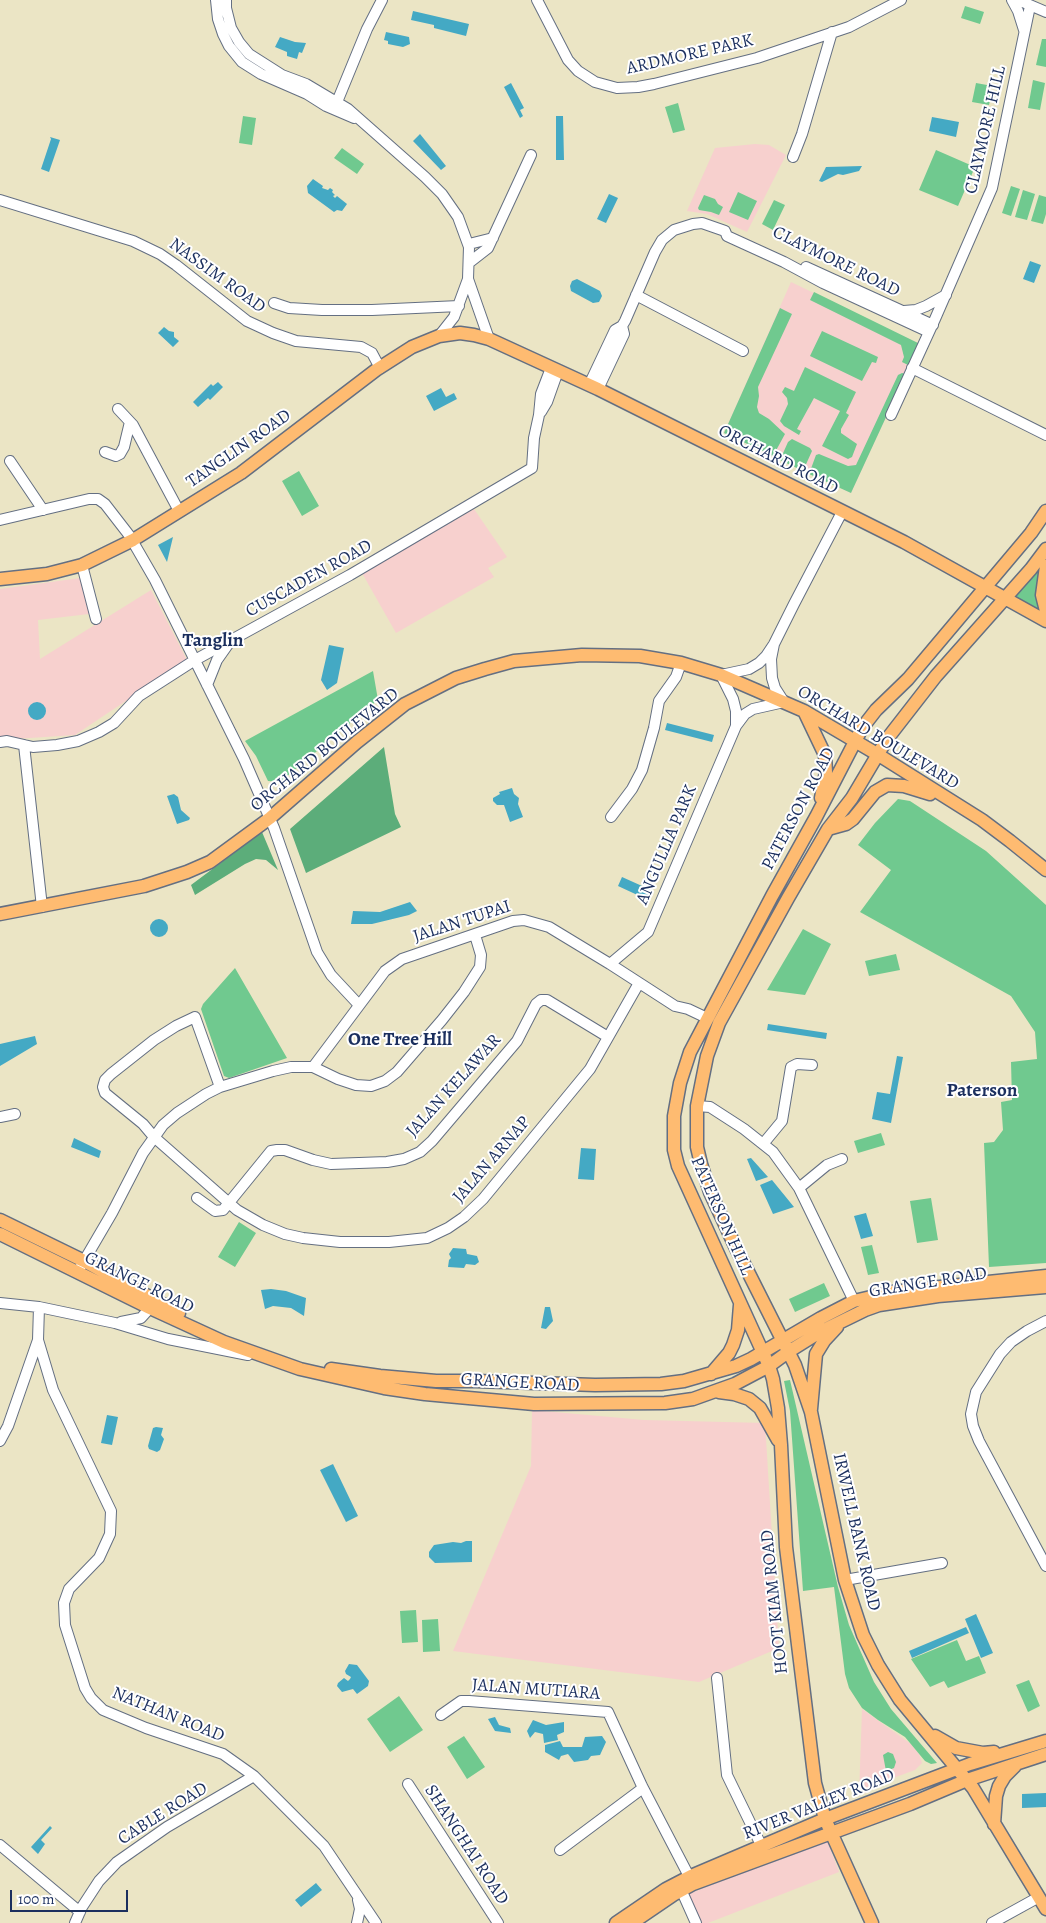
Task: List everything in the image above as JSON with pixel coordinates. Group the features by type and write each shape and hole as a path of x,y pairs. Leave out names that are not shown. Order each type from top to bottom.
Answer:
{"main road":[{"name":"TANGLIN ROAD","path":"0,579 47,574 82,565 133,540 241,474 380,368 412,347 439,336 460,333 489,339"},
{"name":"ORCHARD ROAD","path":"489,339 594,387 904,542 1046,621"},
{"name":"PATERSON ROAD","path":"713,1020 862,728 876,710 908,679 1031,533 1046,511"},
{"name":"PATERSON ROAD","path":"713,1020 828,829 852,798 877,754 936,676 1046,548"},
{"path":"1046,566 1042,595 1046,611"},
{"name":"ORCHARD BOULEVARD","path":"0,914 144,886 187,872 210,862 270,818 405,704 456,678 514,661 548,657 640,656 681,663 721,675 804,711 877,754 1010,840 1046,870"},
{"path":"804,711 825,755 826,772 816,817"},
{"path":"828,829 846,824 853,819 875,792 887,786 904,786 954,803"},
{"name":"PATERSON HILL","path":"713,1020 697,1106 697,1147 710,1192 785,1346"},
{"name":"PATERSON HILL","path":"713,1020 690,1052 680,1083 672,1132 674,1150 678,1166 769,1366"},
{"name":"GRANGE ROAD","path":"0,1220 81,1267 149,1310 266,1358 309,1372 384,1388 461,1398 534,1404 668,1403 693,1398 716,1392 769,1366 785,1346 854,1301 892,1292 1046,1276"},
{"name":"GRANGE ROAD","path":"0,1234 24,1247 81,1267 215,1334 281,1356 335,1370 436,1381 595,1385 661,1384 696,1379 736,1366 763,1352 785,1346 820,1332 865,1310 895,1302 968,1292 1046,1287"},
{"path":"711,1374 734,1345 738,1330 740,1304"},
{"path":"811,1412 816,1354 824,1341 842,1321"},
{"name":"IRWELL BANK ROAD","path":"785,1346 795,1365 811,1412 845,1580 863,1635 878,1666 900,1700 973,1788 1046,1910"},
{"name":"HOOT KIAM ROAD","path":"769,1366 776,1389 781,1445 784,1527 815,1783 825,1819 872,1923"},
{"path":"461,1398 455,1394 453,1388 456,1382 463,1381"},
{"path":"661,1384 668,1387 670,1391 668,1403"},
{"path":"716,1392 734,1394 749,1399 760,1408 781,1445"},
{"path":"925,1729 943,1741 965,1750 983,1752 1009,1751"},
{"name":"RIVER VALLEY ROAD","path":"616,1923 653,1897 825,1819 1009,1751 1046,1741"},
{"name":"RIVER VALLEY ROAD","path":"632,1923 686,1883 910,1804 967,1780 1046,1754"},
{"path":"994,1826 996,1796 999,1786 1005,1776 1019,1762"}],"street":[{"path":"216,0 218,19 223,34 229,46 242,62 261,74 359,120"},
{"path":"226,0 231,28 249,54 282,75 306,84 348,109 393,147 442,194 458,217 469,244 470,262 468,279 454,317 439,336"},
{"path":"326,106 337,102 367,29 382,0"},
{"name":"ARDMORE PARK","path":"537,0 568,60 578,71 595,82 617,88 638,88 757,58 849,27 901,0"},
{"path":"1012,0 1021,17 1025,31"},
{"path":"1018,0 1046,12"},
{"name":"CLAYMORE HILL","path":"891,415 992,188 1030,6"},
{"path":"793,157 802,134 832,32"},
{"path":"470,262 485,252 530,157"},
{"name":"NASSIM ROAD","path":"0,200 133,241 160,254 176,265 247,321 296,341 361,347 372,354 380,368"},
{"name":"CLAYMORE ROAD","path":"594,387 615,330 622,326 662,240 678,228 702,223 725,231 730,230 747,237 901,311 931,328"},
{"name":"CLAYMORE ROAD","path":"725,231 727,236 784,262 823,283 931,328"},
{"path":"469,244 493,238"},
{"path":"468,279 489,339"},
{"path":"901,311 916,310 946,294"},
{"path":"636,295 743,351"},
{"path":"274,303 289,308 322,310 459,306"},
{"path":"912,368 1046,435"},
{"name":"CUSCADEN ROAD","path":"0,742 7,741 24,745 57,745 78,741 99,732 114,723 139,696 195,660 429,530 532,468 534,438 540,415 541,394 555,369"},
{"path":"118,409 130,422 179,511"},
{"path":"105,452 116,456 120,454 124,447 130,422"},
{"path":"10,461 44,510"},
{"path":"0,520 89,499 98,499 105,504 133,540 240,750 270,818 317,952 331,975 359,1005"},
{"path":"721,675 754,666 766,656 842,512"},
{"path":"82,565 96,619"},
{"path":"207,685 217,660 229,642"},
{"path":"774,644 771,659 772,678 775,688 784,702"},
{"path":"611,817 632,789 642,770 654,728 659,701 676,677 681,663"},
{"name":"ANGULLIA PARK","path":"721,675 733,699 736,726"},
{"name":"ANGULLIA PARK","path":"610,964 648,932 736,726 745,714 753,709 784,702"},
{"path":"24,745 42,907"},
{"name":"JALAN TUPAI","path":"313,1067 385,971 402,959 512,921 524,920 548,927 675,1006 688,1009 713,1020"},
{"path":"81,1267 112,1213 143,1152 163,1125 177,1113 220,1087 291,1067 313,1067 356,1085 371,1086 385,1081 397,1072 442,1020 464,992 480,967 481,955 475,935"},
{"name":"JALAN ARNAP","path":"220,1087 195,1017 154,1040 111,1074 105,1080 103,1087 105,1093 143,1124 154,1137 237,1210 263,1225 303,1238 365,1243 426,1238 448,1228 464,1217 483,1199 590,1069 639,983"},
{"name":"JALAN KELAWAR","path":"229,1203 271,1151 285,1150 331,1164 387,1162 404,1159 420,1152 432,1141 517,1041 536,1004 541,1000 547,1000 608,1036"},
{"path":"763,1144 782,1121 791,1067 797,1064 812,1065"},
{"path":"700,1087 703,1099 710,1108 744,1129 773,1152 799,1188 854,1301"},
{"path":"697,1106 710,1108"},
{"path":"0,1117 15,1114"},
{"path":"799,1188 827,1165 842,1159"},
{"path":"197,1198 215,1211 223,1210 229,1203"},
{"path":"0,1303 39,1307 115,1322 168,1339 266,1358"},
{"path":"23,1306 38,1325"},
{"name":"NATHAN ROAD","path":"39,1307 38,1340 53,1390 111,1511 110,1534 100,1558 69,1588 64,1602 65,1625 85,1688 91,1698 103,1710 146,1728 224,1754 254,1776 324,1846 376,1923"},
{"path":"115,1322 135,1320 149,1310"},
{"path":"148,1333 144,1323 149,1310"},
{"path":"1046,1321 1011,1342 1000,1354 976,1392 971,1414 979,1441 1046,1566"},
{"path":"0,1441 8,1426 38,1340"},
{"path":"845,1580 942,1563"},
{"path":"717,1678 727,1776 762,1847"},
{"name":"JALAN MUTIARA","path":"441,1715 461,1701 606,1711 686,1883 696,1923"},
{"name":"CABLE ROAD","path":"75,1923 99,1881 117,1862 167,1827 254,1776"},
{"name":"SHANGHAI ROAD","path":"408,1784 498,1923"},
{"path":"560,1850 643,1788"},
{"path":"0,1845 80,1912"},
{"path":"357,1897 360,1909 357,1923"},
{"path":"992,1923 1039,1897"}],"shaded area":[{"path":"755,144 769,145 786,155 747,232 707,214 687,211 715,148"},
{"path":"791,282 920,344 851,493 724,433"},
{"path":"474,509 507,557 488,568 494,577 396,633 362,573"},
{"path":"80,578 89,614 38,620 40,659 151,590 187,660 75,735 0,740 0,589"},
{"path":"532,1410 644,1420 765,1423 779,1648 699,1682 453,1651 531,1466"},
{"path":"862,1709 911,1744 919,1754 922,1763 915,1770 877,1784 869,1792 859,1795"},
{"path":"827,1840 839,1872 708,1923 699,1923 688,1894"}],"green space":[{"path":"965,6 984,12 980,24 961,18"},
{"path":"1042,39 1046,39 1046,67 1036,65"},
{"path":"1033,80 1045,83 1040,110 1028,108"},
{"path":"976,83 987,85 986,93 991,96 989,105 972,102"},
{"path":"678,103 685,130 673,133 665,107"},
{"path":"243,116 256,118 252,145 239,143"},
{"path":"342,148 364,164 357,174 334,158"},
{"path":"936,150 975,167 958,206 919,190"},
{"path":"1011,186 1020,189 1011,216 1002,213"},
{"path":"1023,190 1035,194 1027,220 1015,217"},
{"path":"738,192 757,201 748,220 729,212"},
{"path":"704,195 715,199 723,207 719,215 699,210 698,208"},
{"path":"1039,195 1046,197 1046,214 1043,224 1031,221"},
{"path":"774,200 785,205 773,230 762,224"},
{"path":"814,292 920,344 910,366 902,362 904,357 901,345 810,300"},
{"path":"780,308 792,314 758,387 757,407 759,413 769,419 785,434 773,456 724,433"},
{"path":"822,331 878,357 876,363 872,362 862,381 810,356"},
{"path":"805,367 856,392 846,413 849,415 841,429 841,433 857,444 852,457 848,459 822,446 840,411 814,398 797,429 801,431 799,435 784,426 780,421 788,404 787,398 782,392 785,387 794,391"},
{"path":"906,374 851,493 809,474 816,455 819,454 848,466 856,465 898,375"},
{"path":"792,439 810,448 812,451 803,471 780,460 788,442"},
{"path":"299,471 319,506 302,516 282,481"},
{"path":"1046,549 1046,621 1004,598"},
{"path":"373,671 378,700 280,782 268,781 256,756 245,741"},
{"path":"384,747 395,814 401,827 306,873 290,829"},
{"path":"898,799 910,801 986,851 1046,905 1046,1263 989,1267 984,1143 994,1142 1003,1130 1001,1102 1012,1100 1011,1062 1037,1059 1035,1032 1011,996 860,912 891,870 858,845 875,823"},
{"path":"262,832 278,870 266,860 256,859 195,895 191,885"},
{"path":"803,929 831,944 805,995 767,990"},
{"path":"896,954 900,970 869,976 865,961"},
{"path":"235,968 287,1058 229,1078 224,1076 201,1009 203,1004"},
{"path":"881,1133 885,1145 858,1153 854,1141"},
{"path":"931,1198 938,1240 917,1243 910,1201"},
{"path":"239,1222 256,1233 235,1267 218,1257"},
{"path":"872,1245 879,1273 868,1275 861,1247"},
{"path":"824,1283 830,1296 795,1312 789,1299"},
{"path":"790,1380 838,1587 849,1625 874,1682 891,1709 937,1763 931,1764 925,1761 905,1737 862,1708 849,1688 845,1674 834,1587 803,1591 790,1411 784,1381"},
{"path":"416,1610 418,1642 402,1643 400,1611"},
{"path":"438,1619 440,1651 423,1652 422,1620"},
{"path":"957,1640 966,1661 979,1656 986,1673 948,1688 944,1681 930,1687 911,1659"},
{"path":"1029,1680 1040,1706 1028,1712 1016,1685"},
{"path":"399,1696 423,1730 390,1752 367,1719"},
{"path":"464,1736 485,1767 467,1779 447,1747"},
{"path":"888,1752 893,1754 896,1762 894,1768 886,1771 883,1755"}],"water":[{"path":"413,11 469,24 466,36 434,28 434,25 411,20"},
{"path":"386,32 409,37 410,44 403,47 388,44 388,41 384,40"},
{"path":"280,37 306,43 302,53 299,52 297,59 287,56 287,52 275,47"},
{"path":"511,83 524,108 520,110 523,116 520,118 504,87"},
{"path":"556,116 563,116 564,160 556,160"},
{"path":"932,117 959,122 956,137 929,131"},
{"path":"420,134 446,166 441,170 413,141"},
{"path":"50,137 60,140 49,172 41,169 51,139"},
{"path":"862,166 859,171 843,175 838,174 822,182 819,181 826,167"},
{"path":"313,179 323,186 322,188 333,190 335,198 337,196 347,204 342,211 337,210 334,212 308,193 307,186"},
{"path":"609,194 618,198 606,223 597,219"},
{"path":"1030,261 1041,265 1034,283 1023,279"},
{"path":"577,279 600,291 602,296 599,302 593,303 571,291 572,281"},
{"path":"164,327 174,332 174,337 179,341 173,347 158,333"},
{"path":"218,382 223,387 210,400 208,398 198,407 193,402 211,384 213,386"},
{"path":"441,388 446,397 454,393 457,399 434,411 426,396"},
{"path":"173,537 167,562 158,545"},
{"path":"329,645 344,648 337,683 327,690 321,680"},
{"path":"37,702 43,705 46,711 43,717 37,720 31,717 28,711 31,705"},
{"path":"667,723 714,735 712,742 665,730"},
{"path":"512,788 514,794 519,798 518,804 523,817 510,822 504,805 497,805 493,798 500,794 499,792"},
{"path":"174,794 178,797 181,810 190,818 177,824 167,796"},
{"path":"622,877 651,890 646,899 618,886"},
{"path":"410,902 417,911 409,915 372,924 351,924 353,911 380,912"},
{"path":"159,919 165,922 168,928 165,934 159,937 153,934 150,928 153,922"},
{"path":"768,1024 827,1033 826,1039 767,1030"},
{"path":"35,1036 37,1044 0,1066 0,1044"},
{"path":"897,1056 903,1057 891,1123 872,1119 877,1092 890,1094"},
{"path":"74,1138 101,1151 99,1158 71,1147"},
{"path":"581,1148 596,1149 594,1180 578,1179"},
{"path":"751,1158 768,1177 756,1181 747,1159"},
{"path":"772,1180 794,1207 773,1214 760,1185"},
{"path":"866,1213 873,1236 861,1239 854,1216"},
{"path":"453,1248 466,1249 467,1254 477,1256 479,1262 475,1265 466,1264 464,1268 448,1267 451,1258 449,1254"},
{"path":"261,1290 286,1291 306,1298 304,1316 291,1308 273,1306 265,1309"},
{"path":"545,1307 550,1307 553,1321 546,1329 541,1328"},
{"path":"107,1415 118,1417 112,1445 101,1443"},
{"path":"153,1428 163,1428 161,1435 164,1439 160,1450 157,1452 149,1449 148,1446"},
{"path":"333,1464 358,1516 346,1522 320,1470"},
{"path":"472,1541 472,1562 435,1563 429,1557 429,1552 434,1545"},
{"path":"976,1614 993,1653 981,1658 965,1619"},
{"path":"966,1627 969,1633 912,1658 909,1651"},
{"path":"349,1664 357,1665 369,1681 368,1686 357,1694 353,1689 342,1692 337,1686 344,1678 348,1681 350,1679 351,1677 345,1671"},
{"path":"495,1717 499,1725 510,1728 511,1733 495,1731 488,1719"},
{"path":"533,1720 546,1725 564,1722 564,1732 557,1735 558,1740 544,1743 543,1734 535,1732 530,1738 527,1731"},
{"path":"602,1736 606,1742 600,1755 591,1756 588,1760 574,1762 568,1754 561,1756 559,1760 545,1752 545,1745 560,1741 563,1747 582,1747 585,1737"},
{"path":"1046,1793 1046,1807 1022,1808 1022,1794"},
{"path":"50,1826 52,1828 41,1840 45,1844 38,1854 31,1847"},
{"path":"316,1883 322,1890 301,1907 295,1900"}],"district":[{"name":"Tanglin","path":"213,641"},
{"name":"One Tree Hill","path":"400,1040"},
{"name":"Paterson","path":"982,1091"}]}
